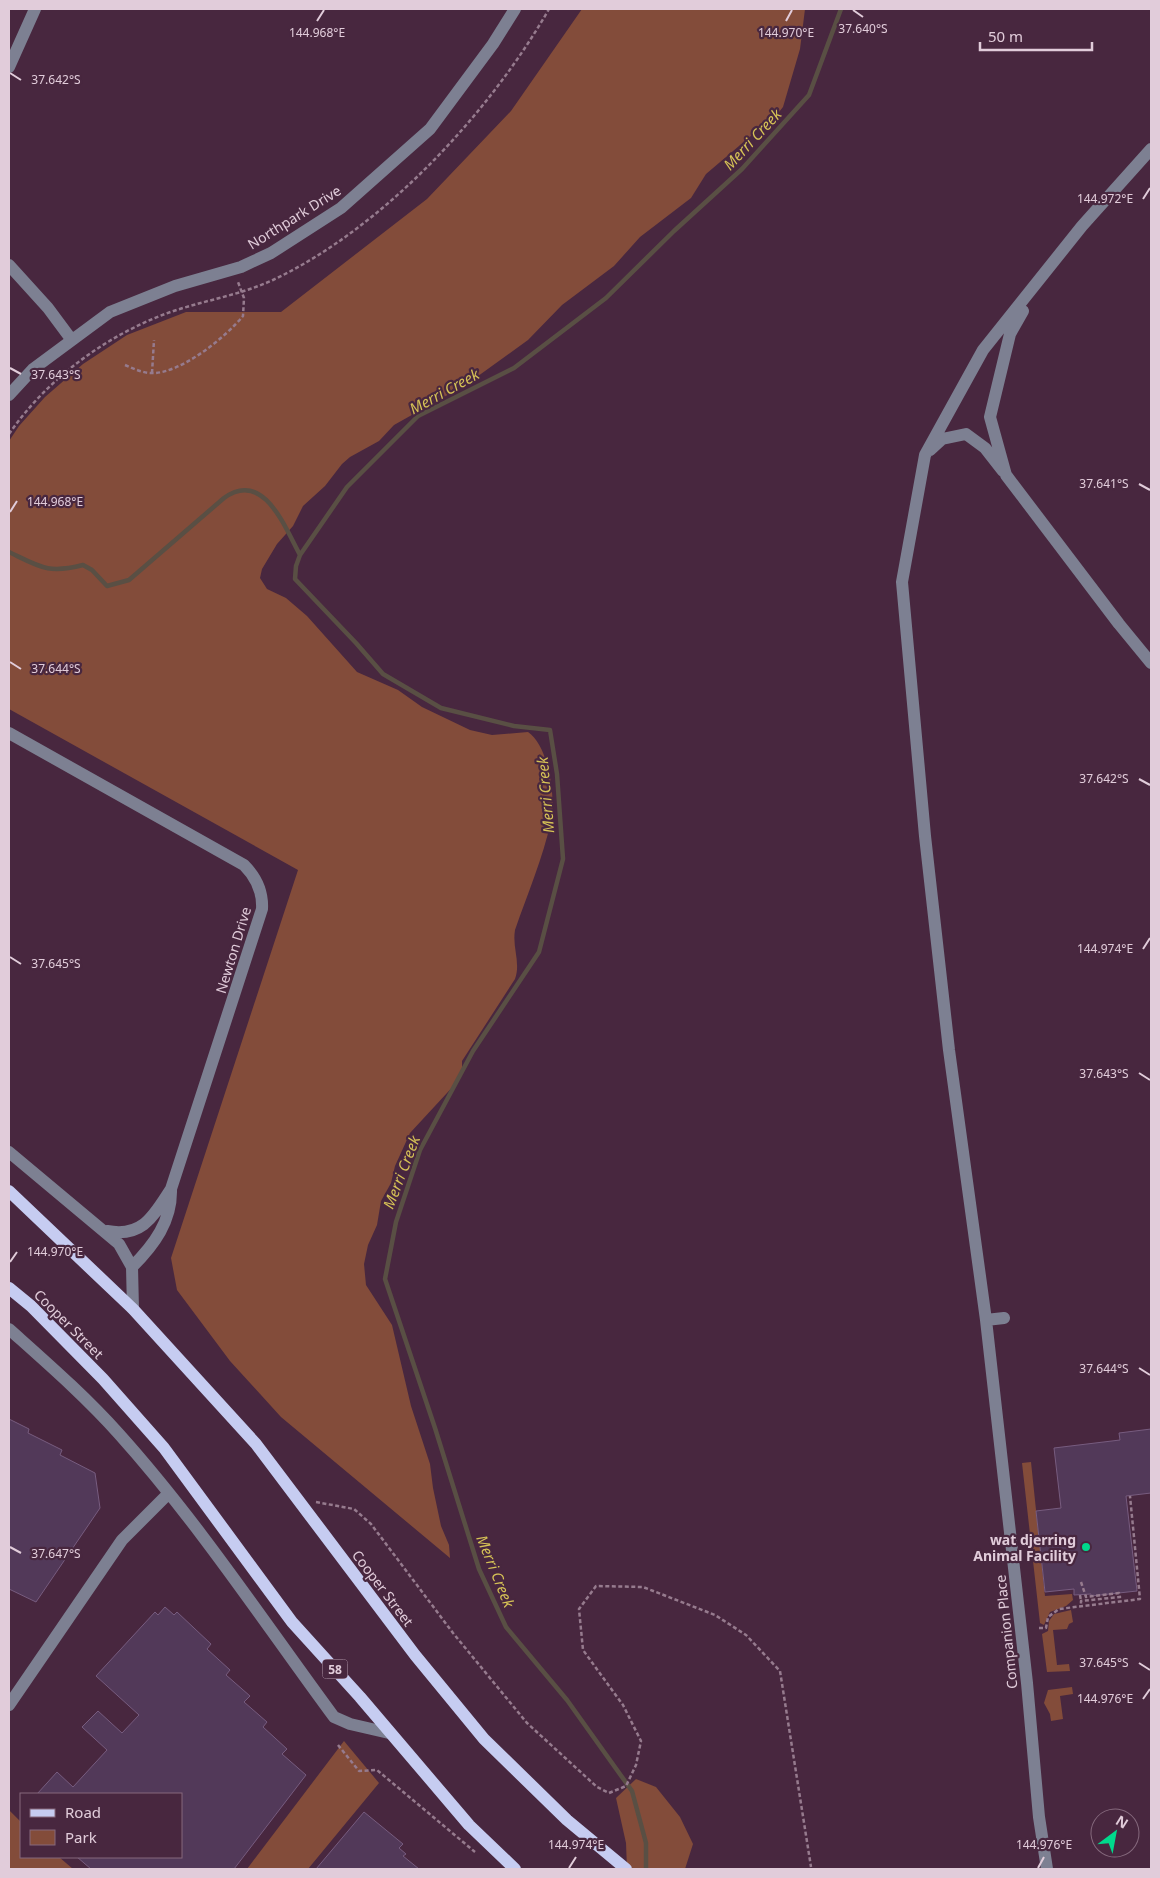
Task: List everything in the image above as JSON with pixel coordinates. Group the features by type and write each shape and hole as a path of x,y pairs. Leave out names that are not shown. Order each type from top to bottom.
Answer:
{"main road":[{"name":"Cooper Street","path":"9,1191 133,1309 256,1444 415,1655 484,1739 567,1820 626,1869"},
{"name":"Cooper Street","path":"9,1288 31,1306 103,1379 164,1448 292,1622 360,1697 389,1734 468,1825 515,1869"}],"street":[{"path":"9,66 34,9"},
{"name":"Northpark Drive","path":"9,395 33,368 71,338 110,312 140,298 232,269 271,253 341,208 430,129 493,44 515,9"},
{"path":"1006,475 990,418 1010,334 1047,271 1082,226 1151,149"},
{"path":"9,265 48,308 71,338"},
{"name":"Companion Place","path":"1046,1869 986,1320 944,1011 925,836 902,582 925,454 984,350 1047,271"},
{"path":"925,454 942,439 966,434 985,448 1151,663"},
{"name":"Newton Drive","path":"9,734 228,855 244,865 258,885 262,909 171,1189 169,1212 159,1234 148,1251 132,1267"},
{"path":"9,1152 107,1231 119,1244 132,1267 133,1309"},
{"name":"Newton Drive","path":"107,1231 122,1233 138,1229 151,1218 171,1189"},
{"path":"986,1320 1004,1318"},
{"path":"9,1330 65,1379 112,1427 168,1494 334,1717 350,1724 389,1734"},
{"path":"9,1705 122,1540 168,1494"}],"path":[{"path":"126,365 152,373 176,368 200,353 240,320 245,307 244,298 232,269"},
{"path":"152,373 154,340"},
{"path":"1039,1628 1046,1628 1048,1617 1055,1610 1140,1599 1130,1496"},
{"path":"297,1500 326,1502 354,1509 371,1524 453,1633 527,1723 597,1787 609,1793 626,1786 636,1764 641,1741 623,1705 582,1650 579,1608 596,1586 643,1587 715,1615 746,1635 780,1671 811,1867"},
{"path":"1081,1582 1086,1597 1119,1593 1120,1597 1081,1601"},
{"path":"1080,1595 1082,1606"},
{"path":"338,1745 358,1770 377,1770 479,1854"}],"green space":[{"path":"582,9 805,9 800,49 783,107 706,174 691,198 640,237 614,266 562,305 528,340 467,384 394,425 379,441 350,457 342,464 325,486 303,506 293,526 277,544 262,569 260,578 267,589 286,598 307,616 357,672 398,690 422,707 470,730 492,735 528,732 541,749 549,773 552,799 551,821 539,863 515,930 517,973 515,979 462,1061 462,1074 459,1080 410,1133 395,1166 391,1183 381,1201 377,1225 368,1245 364,1264 366,1285 392,1325 411,1406 430,1464 441,1526 449,1545 450,1558 281,1417 230,1361 177,1290 171,1258 298,870 9,709 9,441 19,426 45,397 83,364 127,335 186,312 281,312 427,199 511,111"},
{"path":"1031,1462 1045,1596 1072,1594 1073,1600 1066,1606 1050,1612 1044,1625 1040,1623 1022,1463"},
{"path":"1071,1610 1073,1622 1069,1624 1067,1629 1053,1630 1057,1665 1069,1664 1070,1671 1047,1672 1042,1634 1048,1631 1049,1621 1054,1614"},
{"path":"1072,1687 1073,1694 1060,1696 1063,1719 1051,1721 1050,1714 1044,1703 1048,1690"},
{"path":"344,1741 379,1783 308,1869 247,1869"},
{"path":"636,1779 656,1787 680,1817 693,1844 685,1869 627,1869 626,1843 616,1798"},
{"path":"9,1810 20,1821 20,1858 60,1858 73,1869 9,1869"}],"building":[{"path":"9,1419 29,1429 28,1433 62,1450 60,1455 95,1473 100,1508 36,1602 9,1589"},
{"name":"wat djerring Animal Facility","path":"1151,1429 1151,1493 1126,1496 1137,1591 1091,1596 1091,1594 1074,1595 1074,1589 1045,1592 1036,1511 1061,1508 1054,1448 1120,1440 1119,1433"},
{"path":"165,1607 174,1615 177,1612 211,1644 207,1649 230,1670 226,1675 250,1696 244,1702 267,1722 263,1727 287,1749 282,1754 306,1775 234,1869 91,1869 78,1858 182,1858 182,1793 38,1793 57,1772 73,1787 107,1750 82,1727 98,1711 122,1733 139,1715 96,1676 155,1612 158,1615"},
{"path":"364,1812 403,1844 399,1848 406,1854 403,1856 419,1869 316,1869"}],"waterway":[{"name":"Merri Creek","path":"646,1869 646,1843 632,1791 567,1700 506,1627 479,1569 435,1428 385,1279 396,1222 420,1150 473,1051 539,952 563,859 557,774 550,730 514,726 441,708 383,674 295,579 296,566 300,555 347,487 418,416 514,368 606,298 674,231 742,169 809,95 841,9"},
{"path":"9,552 44,568 61,569 83,565 92,570 107,586 129,580 224,498 238,491 251,491 262,496 280,517 300,555"}],"place":[{"name":"wat djerring Animal Facility","path":"1086,1547"}]}
